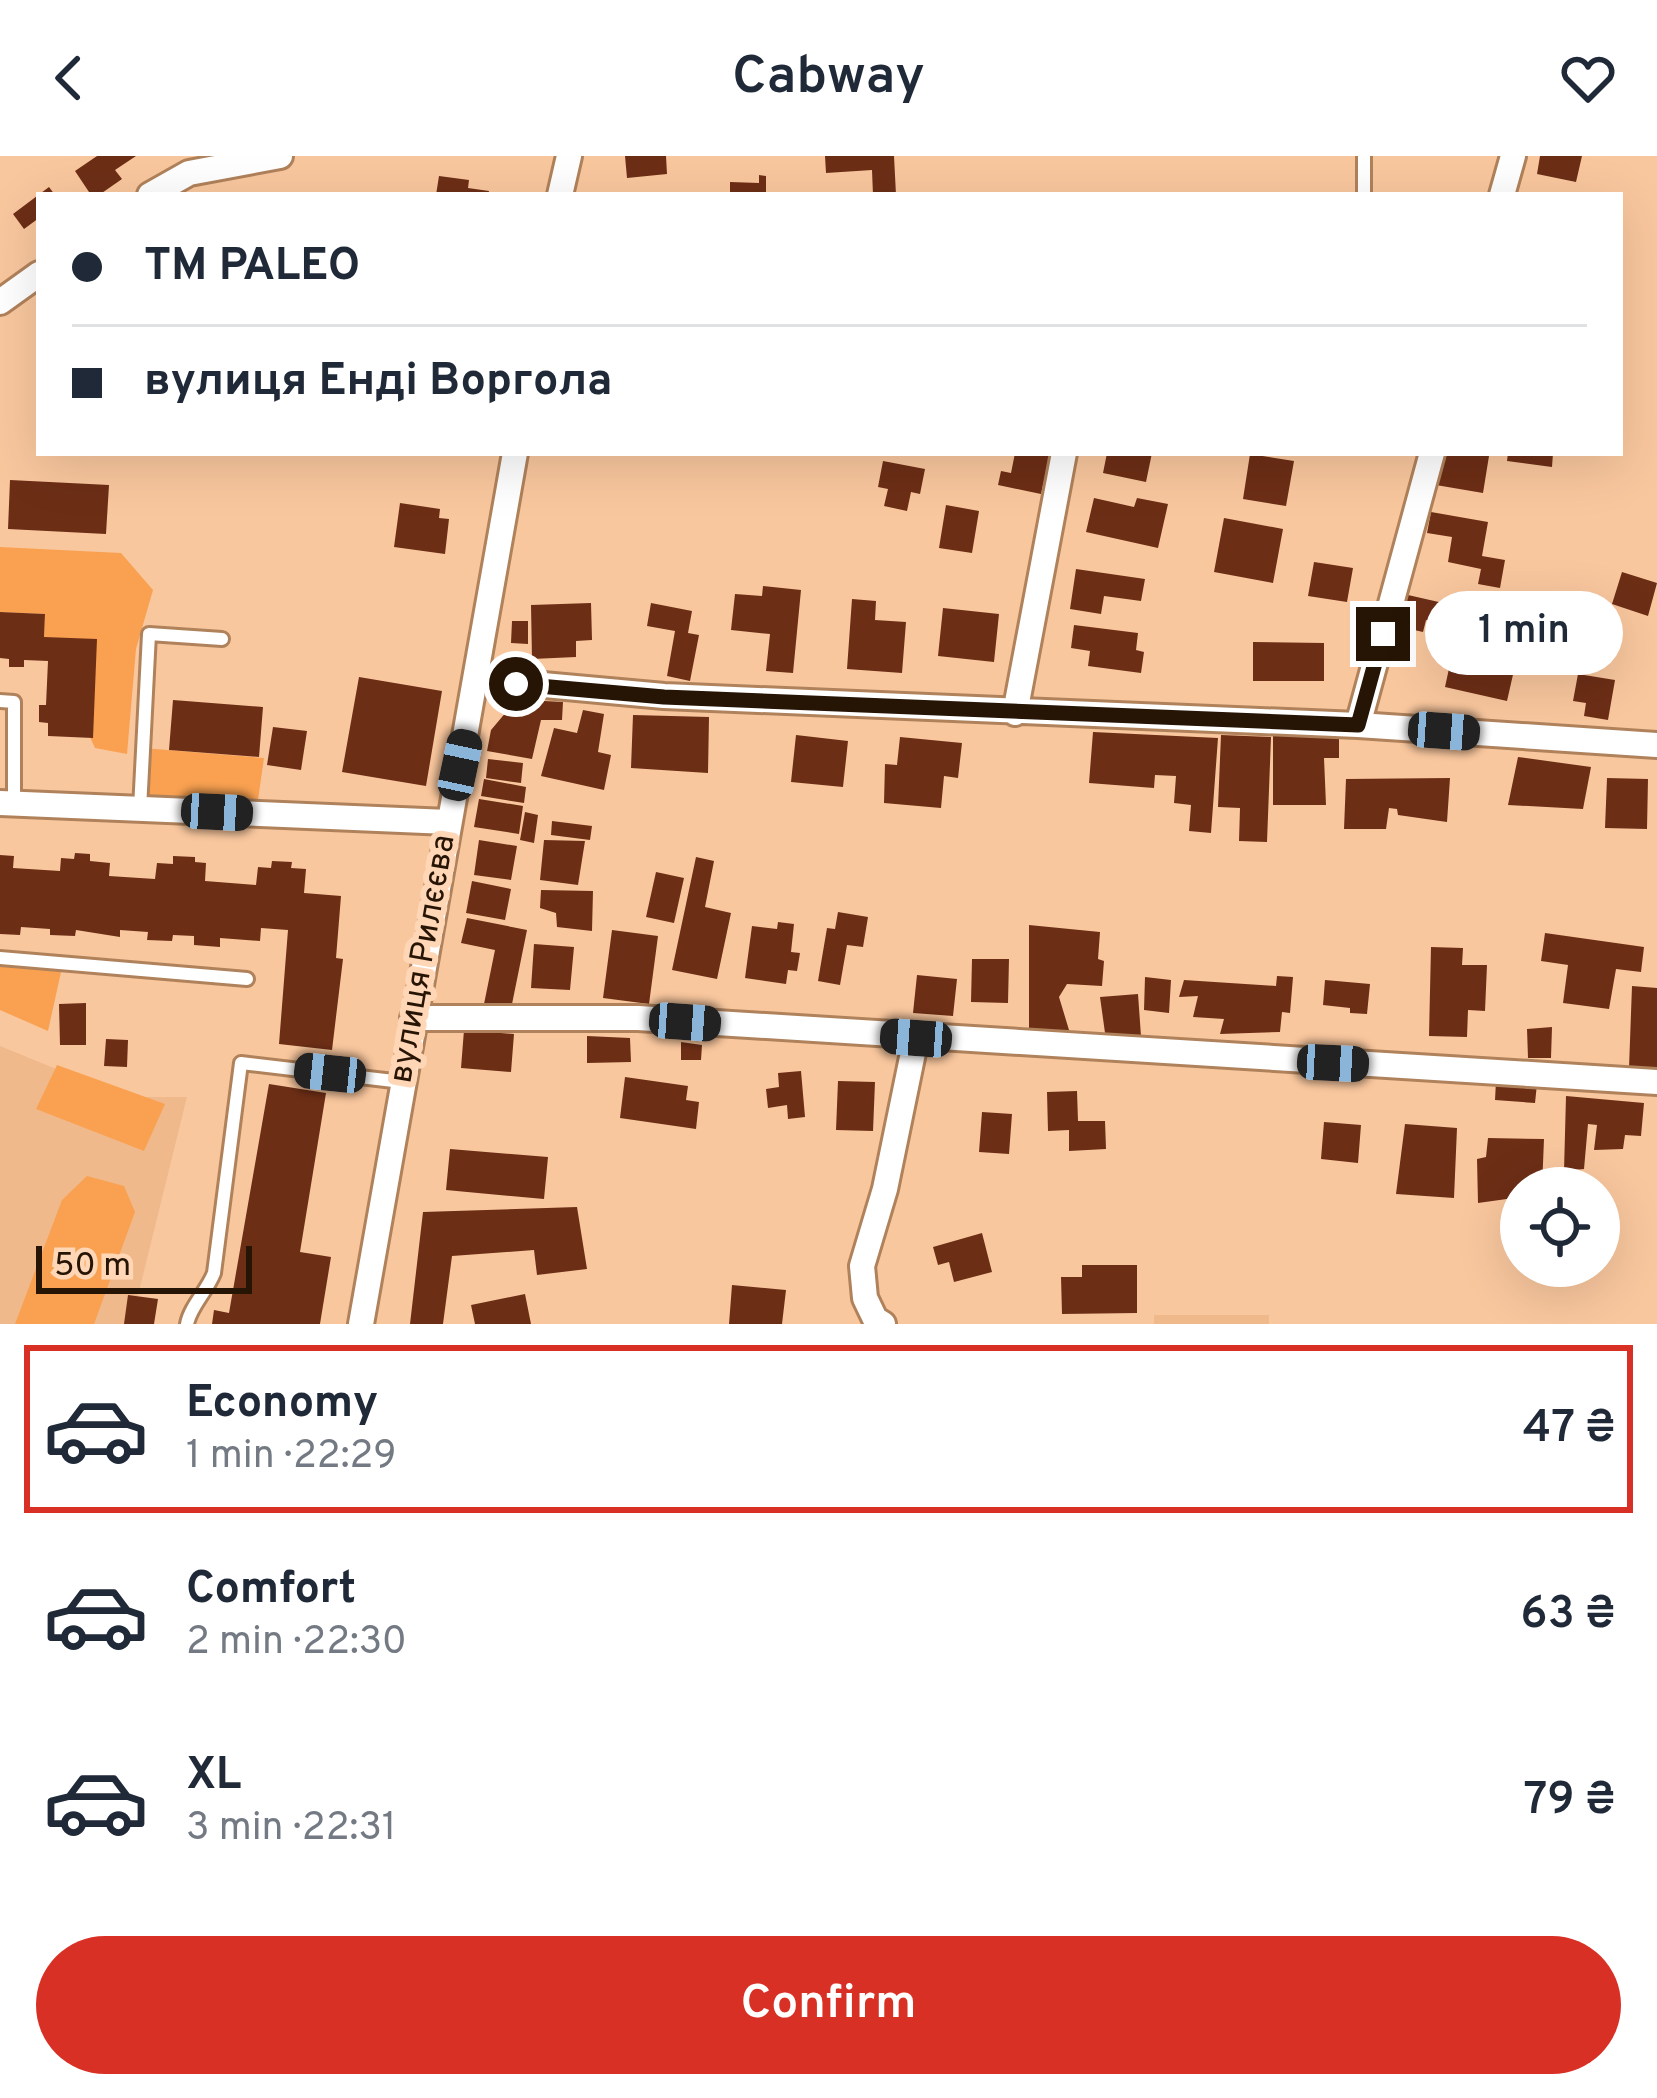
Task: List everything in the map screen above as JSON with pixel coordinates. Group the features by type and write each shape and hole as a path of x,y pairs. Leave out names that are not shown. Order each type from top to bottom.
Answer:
{"street":[{"path":"155,192 189,173 280,156"},
{"path":"561,192 568,156"},
{"path":"1503,192 1513,156"},
{"path":"0,302 36,276"},
{"name":"вулиця Рилєєва","path":"362,1324 515,456"},
{"path":"1015,713 1063,456"},
{"path":"1358,725 1431,456"},
{"path":"478,679 664,697 1358,725 1657,745"},
{"path":"7,803 448,822"},
{"path":"413,1018 638,1018 1657,1082"},
{"path":"883,1324 865,1298 862,1266 884,1189 916,1038"}],"lane":[{"path":"1364,156 1364,192"},
{"path":"140,809 149,634 222,639"},
{"path":"0,701 14,702 7,803"},
{"path":"0,958 248,979"},
{"path":"188,1324 189,1313 207,1292 214,1273 241,1063 402,1082"}],"shaded area":[{"path":"0,547 121,553 153,590 136,649 127,754 95,748 44,637 45,614 0,612"},
{"path":"143,748 264,758 256,814 140,809"},
{"path":"0,958 63,963 48,1031 0,1010"},
{"path":"0,1046 125,1097 187,1097 131,1324 0,1324"},
{"path":"57,1065 165,1104 144,1151 36,1109"},
{"path":"87,1176 124,1186 135,1212 94,1324 15,1324 62,1200"},
{"path":"1154,1315 1269,1315 1269,1324 1154,1324"}],"building":[{"path":"97,156 136,156 115,170 122,179 103,192 89,192 75,171"},
{"path":"625,156 666,156 667,174 627,178"},
{"path":"825,156 894,156 896,192 873,192 872,170 826,173"},
{"path":"1540,156 1582,156 1576,182 1537,174"},
{"path":"759,175 766,176 766,192 730,192 730,182 759,183"},
{"path":"439,176 469,180 468,188 489,191 489,192 436,192"},
{"path":"36,197 36,220 24,229 13,214"},
{"path":"1014,456 1050,456 1041,494 998,485 1001,471 1011,473"},
{"path":"1106,456 1151,456 1146,482 1103,473"},
{"path":"1250,456 1294,461 1286,506 1243,499"},
{"path":"1435,456 1489,456 1483,493 1430,484"},
{"path":"1508,456 1553,456 1552,467 1507,461"},
{"path":"883,461 925,469 920,494 911,492 907,511 884,506 888,489 878,487"},
{"path":"10,480 109,485 106,534 8,529"},
{"path":"1094,498 1134,507 1137,498 1168,504 1158,548 1086,532"},
{"path":"400,503 440,509 439,518 449,519 445,554 394,547"},
{"path":"946,505 979,511 972,553 939,548"},
{"path":"1431,512 1488,522 1482,556 1505,560 1500,588 1478,584 1481,569 1448,562 1452,537 1427,533"},
{"path":"1224,518 1283,529 1273,583 1214,572"},
{"path":"1314,562 1353,568 1347,602 1308,596"},
{"path":"1076,569 1145,579 1141,601 1104,596 1101,614 1070,609"},
{"path":"1622,572 1657,583 1648,616 1612,604"},
{"path":"763,586 801,590 793,673 766,671 770,634 731,630 735,594 762,596"},
{"path":"1408,595 1509,618 1502,653 1517,657 1507,701 1445,687 1458,627 1426,620 1423,632 1401,627"},
{"path":"852,599 876,601 875,620 906,622 902,673 847,669"},
{"path":"591,603 592,640 576,641 576,657 532,659 531,605"},
{"path":"651,603 692,611 688,633 699,635 690,681 667,676 675,631 647,626"},
{"path":"943,608 999,614 994,662 938,656"},
{"path":"0,612 45,614 44,637 97,639 93,738 48,736 48,723 39,722 39,705 46,705 48,661 24,660 24,667 9,667 9,659 0,658"},
{"path":"512,621 528,621 528,644 511,643"},
{"path":"1074,625 1138,633 1136,650 1144,652 1141,673 1088,666 1090,651 1071,648"},
{"path":"1253,642 1324,643 1324,681 1253,681"},
{"path":"1578,674 1615,680 1608,720 1584,716 1586,703 1573,701"},
{"path":"359,677 442,691 426,786 342,772"},
{"path":"173,700 263,707 259,757 169,750"},
{"path":"563,702 562,720 541,720 532,759 487,751 491,730 513,704"},
{"path":"583,710 604,714 598,752 611,755 604,790 541,776 554,728 577,733"},
{"path":"633,715 709,717 708,773 631,768"},
{"path":"273,727 307,731 301,770 267,765"},
{"path":"1339,731 1339,758 1324,758 1326,805 1273,805 1273,734"},
{"path":"1093,732 1218,738 1211,833 1189,831 1191,805 1174,803 1176,776 1155,775 1154,788 1089,783"},
{"path":"796,735 848,741 843,787 791,782"},
{"path":"1221,735 1271,737 1267,842 1239,841 1240,808 1218,807"},
{"path":"900,737 962,743 958,778 944,776 941,808 884,803 885,764 897,765"},
{"path":"1518,757 1591,767 1583,809 1508,805"},
{"path":"488,759 523,763 521,783 486,778"},
{"path":"1450,778 1447,822 1398,815 1397,809 1389,808 1386,829 1344,829 1346,779"},
{"path":"1607,778 1648,779 1647,829 1605,828"},
{"path":"484,779 526,787 524,803 481,796"},
{"path":"479,799 523,806 519,834 474,827"},
{"path":"525,812 538,815 534,843 520,840"},
{"path":"552,821 592,826 590,840 551,835"},
{"path":"479,840 517,846 511,880 474,875"},
{"path":"544,840 585,841 578,885 540,880"},
{"path":"75,853 110,863 109,876 155,879 157,863 173,864 173,856 206,863 205,881 256,885 258,867 271,868 272,861 292,862 291,868 306,869 304,893 341,896 336,958 343,959 332,1050 279,1044 288,930 261,928 260,941 220,938 220,947 194,945 194,936 147,940 148,932 120,930 120,937 76,930 75,936 50,935 50,929 21,927 20,935 0,934 0,855 14,856 13,868 60,871 61,858 74,859"},
{"path":"696,857 714,861 705,907 731,913 717,979 672,970"},
{"path":"656,872 684,878 674,923 646,917"},
{"path":"472,881 511,889 505,920 466,913"},
{"path":"541,890 593,891 592,931 557,927 556,913 540,908"},
{"path":"838,912 868,917 863,947 847,945 840,985 818,981 827,928 835,929"},
{"path":"467,918 527,930 511,1009 484,1004 495,950 461,943"},
{"path":"778,922 794,924 791,952 800,953 797,971 788,970 786,984 745,978 752,926 777,929"},
{"path":"1029,925 1100,932 1102,986 1067,984 1059,997 1069,1030 1029,1032"},
{"path":"612,930 658,936 649,1004 603,998"},
{"path":"1545,933 1644,947 1641,972 1616,969 1609,1009 1563,1003 1568,965 1541,961"},
{"path":"534,944 574,947 570,990 531,988"},
{"path":"1431,947 1463,948 1462,965 1487,965 1485,1011 1468,1010 1467,1037 1429,1036"},
{"path":"972,959 1009,959 1008,1003 971,1002"},
{"path":"917,975 957,979 953,1016 913,1013"},
{"path":"1277,976 1293,977 1290,1013 1282,1012 1280,1032 1220,1034 1224,1019 1193,1017 1198,996 1179,997 1184,980 1276,986"},
{"path":"1145,977 1171,980 1169,1013 1144,1010"},
{"path":"1325,980 1370,984 1367,1014 1323,1005"},
{"path":"1632,986 1657,988 1657,1069 1629,1068"},
{"path":"1138,994 1141,1036 1106,1040 1100,997"},
{"path":"86,1003 86,1045 60,1045 59,1004"},
{"path":"1552,1027 1551,1058 1528,1058 1527,1029"},
{"path":"464,1030 514,1034 511,1072 461,1068"},
{"path":"587,1036 630,1038 631,1062 587,1063"},
{"path":"106,1039 128,1040 127,1067 104,1066"},
{"path":"681,1042 702,1045 701,1060 681,1060"},
{"path":"801,1071 805,1117 788,1119 787,1105 768,1108 766,1089 779,1087 778,1073"},
{"path":"625,1077 688,1086 686,1100 699,1102 696,1129 620,1118"},
{"path":"838,1081 875,1082 873,1131 836,1130"},
{"path":"1496,1081 1537,1084 1535,1103 1495,1100"},
{"path":"269,1084 326,1093 300,1252 331,1257 320,1324 212,1324 214,1310 229,1313"},
{"path":"1077,1091 1078,1121 1105,1121 1106,1149 1069,1151 1069,1130 1048,1131 1047,1092"},
{"path":"1566,1096 1644,1103 1641,1136 1625,1135 1623,1149 1594,1150 1597,1125 1588,1124 1584,1167 1564,1167"},
{"path":"982,1112 1012,1114 1009,1154 979,1152"},
{"path":"1324,1122 1361,1125 1358,1163 1321,1159"},
{"path":"1405,1124 1457,1128 1454,1198 1396,1194"},
{"path":"1488,1138 1544,1139 1543,1167 1500,1167 1500,1200 1478,1203 1477,1159 1486,1157"},
{"path":"450,1149 548,1157 544,1199 446,1190"},
{"path":"577,1207 587,1269 537,1275 534,1250 452,1256 443,1324 410,1324 423,1212"},
{"path":"982,1233 992,1272 954,1282 949,1262 938,1265 933,1247"},
{"path":"1082,1265 1137,1265 1137,1313 1062,1314 1061,1277 1082,1277"},
{"path":"732,1285 786,1290 782,1324 729,1324"},
{"path":"525,1294 531,1324 475,1324 471,1305"},
{"path":"128,1295 158,1299 154,1324 124,1324"}],"route":[{"path":"516,684 664,697 1358,725 1383,634"}]}
